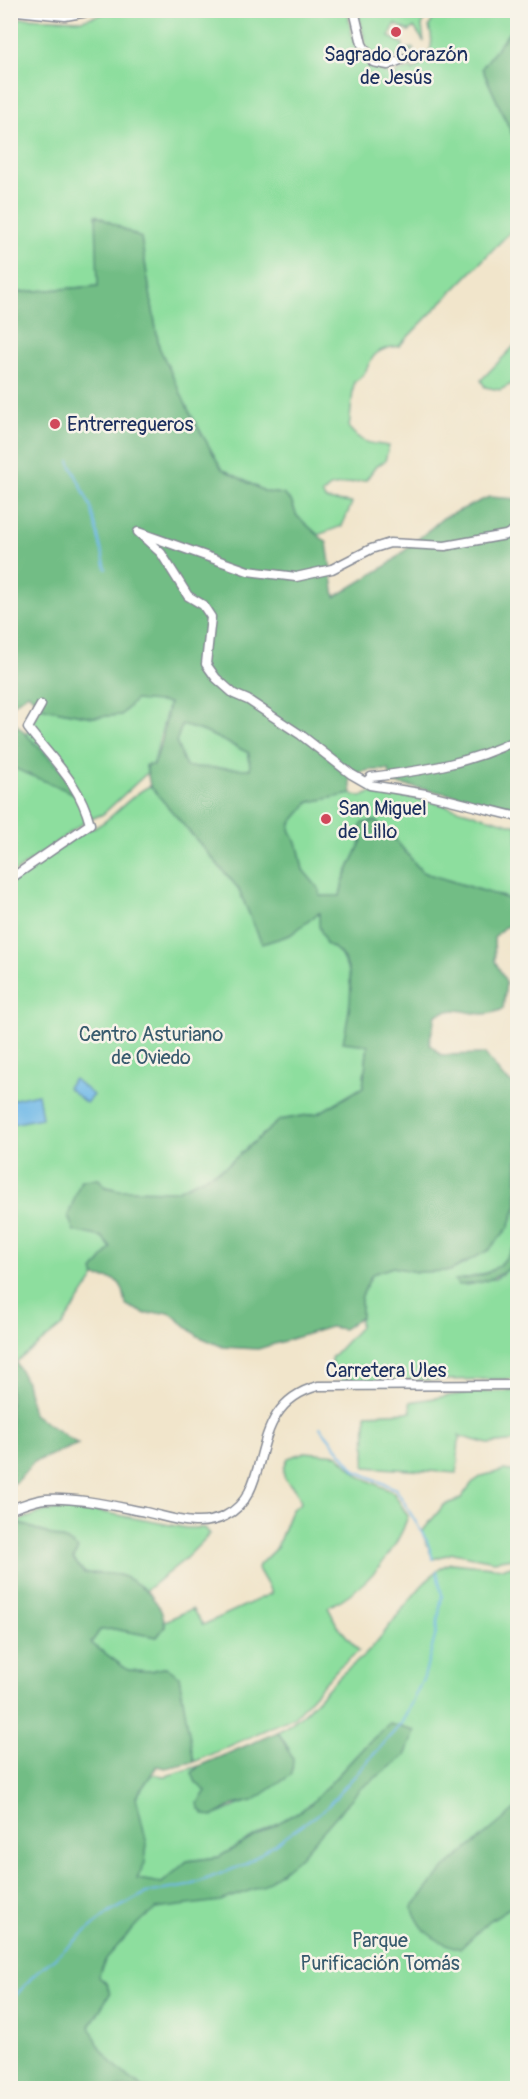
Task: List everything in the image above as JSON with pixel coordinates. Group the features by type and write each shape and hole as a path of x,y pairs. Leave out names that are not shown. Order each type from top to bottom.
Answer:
{"street":[{"path":"10,15 17,11 65,16 99,10"},
{"path":"354,10 362,44 373,62 388,65 412,55"},
{"path":"518,528 498,537 445,546 390,543 371,549 332,569 296,577 248,571 138,532 161,553 188,596 203,605 211,617 206,664 216,678 234,694 248,700 301,735 351,774 370,785 426,794 518,817"},
{"path":"10,879 90,824 84,801 65,771 27,728 41,705"},
{"path":"366,782 371,777 420,772 492,750 518,738"},
{"name":"Carretera Ules","path":"10,1509 44,1499 66,1500 186,1522 211,1521 227,1516 240,1505 251,1486 270,1427 281,1407 297,1393 318,1386 518,1385"}],"green space":[{"path":"116,10 348,11 352,35 359,53 372,66 395,77 397,71 412,68 413,71 427,57 432,40 429,27 434,17 469,11 517,11 517,22 482,68 517,145 517,225 399,346 387,348 374,356 365,372 354,382 349,428 363,440 389,446 385,461 376,466 366,480 330,487 322,494 326,500 352,503 342,526 318,535 297,516 291,501 283,494 266,492 222,469 177,390 159,347 141,238 98,286 11,293 11,24 21,18 82,20"},
{"path":"358,11 448,11 425,18 422,26 424,42 414,27 409,31 395,24 389,37 403,44 402,50 413,48 414,50 391,60 376,59 366,46"},
{"path":"517,22 517,145 482,68"},
{"path":"96,215 141,238 159,347 190,413 222,469 266,492 283,494 291,501 297,516 327,543 335,597 389,564 443,518 489,497 517,499 517,812 460,796 392,783 389,770 373,770 358,773 350,780 352,794 309,802 291,823 290,829 299,850 303,870 319,889 320,896 340,896 343,882 362,840 359,832 362,823 376,821 390,833 422,872 509,899 517,908 517,922 503,928 494,938 495,961 506,982 503,1009 484,1014 454,1010 436,1015 429,1043 441,1055 485,1054 502,1076 517,1087 517,1205 509,1227 489,1250 450,1271 416,1272 393,1267 372,1274 361,1298 361,1317 343,1329 330,1327 258,1349 223,1347 198,1336 169,1312 146,1314 126,1305 123,1290 118,1282 95,1277 93,1271 111,1248 102,1237 74,1231 68,1216 81,1180 99,1179 105,1187 119,1190 176,1191 225,1167 280,1120 319,1113 363,1087 368,1045 343,1042 350,1002 349,974 345,961 338,951 326,944 319,926 319,913 290,935 262,944 238,888 150,786 146,765 154,765 162,740 169,703 135,700 121,715 93,717 44,708 28,693 11,706 11,293 98,286","holes":["182,725 205,732 249,753 250,769 186,767 176,742"]},
{"path":"517,343 517,381 500,390 485,387 481,380"},
{"path":"135,700 169,702 153,766 146,766 147,773 103,814 86,821 11,875 11,767 33,774 65,774 26,735 41,705 44,708 93,717 121,715"},
{"path":"10,718 65,774 75,794 11,767"},
{"path":"182,725 205,732 249,753 250,769 186,767 176,742"},
{"name":"Centro Asturiano de Oviedo","path":"150,786 238,888 262,943 290,935 319,912 349,972 352,998 350,1011 368,1044 363,1087 319,1113 280,1120 225,1167 176,1191 119,1190 81,1180 75,1199 112,1248 93,1271 95,1277 62,1326 16,1362 11,1363 11,883 84,831 110,818 133,797"},
{"path":"370,793 422,799 517,826 517,908 509,899 422,872 390,833 376,821 363,823 362,840 343,881 340,897 320,896 319,889 303,870 299,850 290,829 291,823 309,802 352,794 361,797"},
{"path":"517,1203 518,1237 514,1252 509,1259 493,1270 455,1281 495,1279 517,1263 517,1379 343,1381 334,1371 331,1358 360,1327 361,1298 372,1274 393,1267 416,1272 450,1271 468,1262"},
{"path":"517,1244 517,1263 510,1268 483,1282 458,1285 455,1280 476,1277 491,1271"},
{"path":"16,1362 26,1382 33,1414 78,1444 34,1462 16,1482 11,1484 10,1363"},
{"path":"517,1391 517,1441 488,1444 459,1436 457,1473 365,1467 366,1414 411,1412 410,1402 473,1392"},
{"path":"305,1452 338,1455 359,1476 393,1492 408,1516 403,1530 387,1557 366,1581 328,1607 337,1625 359,1651 340,1666 294,1717 194,1762 185,1721 166,1667 151,1671 128,1670 91,1643 100,1630 114,1629 157,1637 165,1627 165,1621 192,1609 203,1625 272,1593 258,1569 259,1565 277,1547 291,1510 301,1503 299,1496 285,1478 284,1467 288,1458"},
{"path":"504,1470 517,1472 517,1557 494,1561 453,1553 433,1559 422,1532 425,1528 444,1505 460,1499 472,1483 482,1476"},
{"path":"81,1508 186,1528 205,1528 210,1534 184,1560 145,1591 120,1575 85,1573 73,1559 77,1548 67,1541 16,1522 45,1511"},
{"path":"16,1522 67,1541 78,1549 73,1559 84,1573 118,1575 138,1584 161,1610 165,1626 157,1637 114,1629 100,1630 91,1643 128,1670 151,1671 166,1667 179,1676 194,1762 166,1768 157,1766 136,1797 147,1844 145,1863 137,1879 162,1883 187,1861 219,1857 310,1805 368,1743 390,1724 415,1731 405,1756 359,1790 301,1856 263,1886 220,1901 156,1909 138,1923 106,1959 98,1976 107,1984 110,1994 90,2026 99,2046 111,2062 144,2088 11,2088 10,1523"},
{"name":"Parque Purificación Tomás","path":"451,1563 503,1568 517,1565 517,2088 51,2088 80,1952 400,1760 415,1731 390,1724 368,1743 310,1805 219,1857 187,1861 162,1883 136,1879 144,1857 145,1838 136,1797 151,1775 166,1776 199,1766 192,1773 206,1791 205,1815 218,1814 253,1801 289,1749 278,1732 305,1712 342,1674 367,1653 430,1577"},
{"path":"278,1732 293,1759 292,1774 253,1801 233,1805 214,1816 205,1815 198,1803 206,1791 196,1783 192,1773 199,1766"},
{"path":"517,1808 517,1903 489,1921 460,1949 436,1939 424,1930 412,1907 445,1868"}],"water":[{"path":"74,1079 93,1095 86,1103 67,1087"},
{"path":"38,1094 42,1118 11,1124 11,1100"}],"waterway":[{"path":"69,461 91,507 106,569"},
{"path":"320,1427 356,1471 396,1489 427,1541 433,1559"},
{"path":"10,2002 34,1975 107,1914 146,1893 188,1886 246,1864 326,1808 401,1724 424,1677 436,1633 442,1595 437,1572"}],"place":[{"name":"Sagrado Corazón de Jesús","path":"396,32"},
{"name":"Entrerregueros","path":"55,424"},
{"name":"San Miguel de Lillo","path":"326,819"}]}
